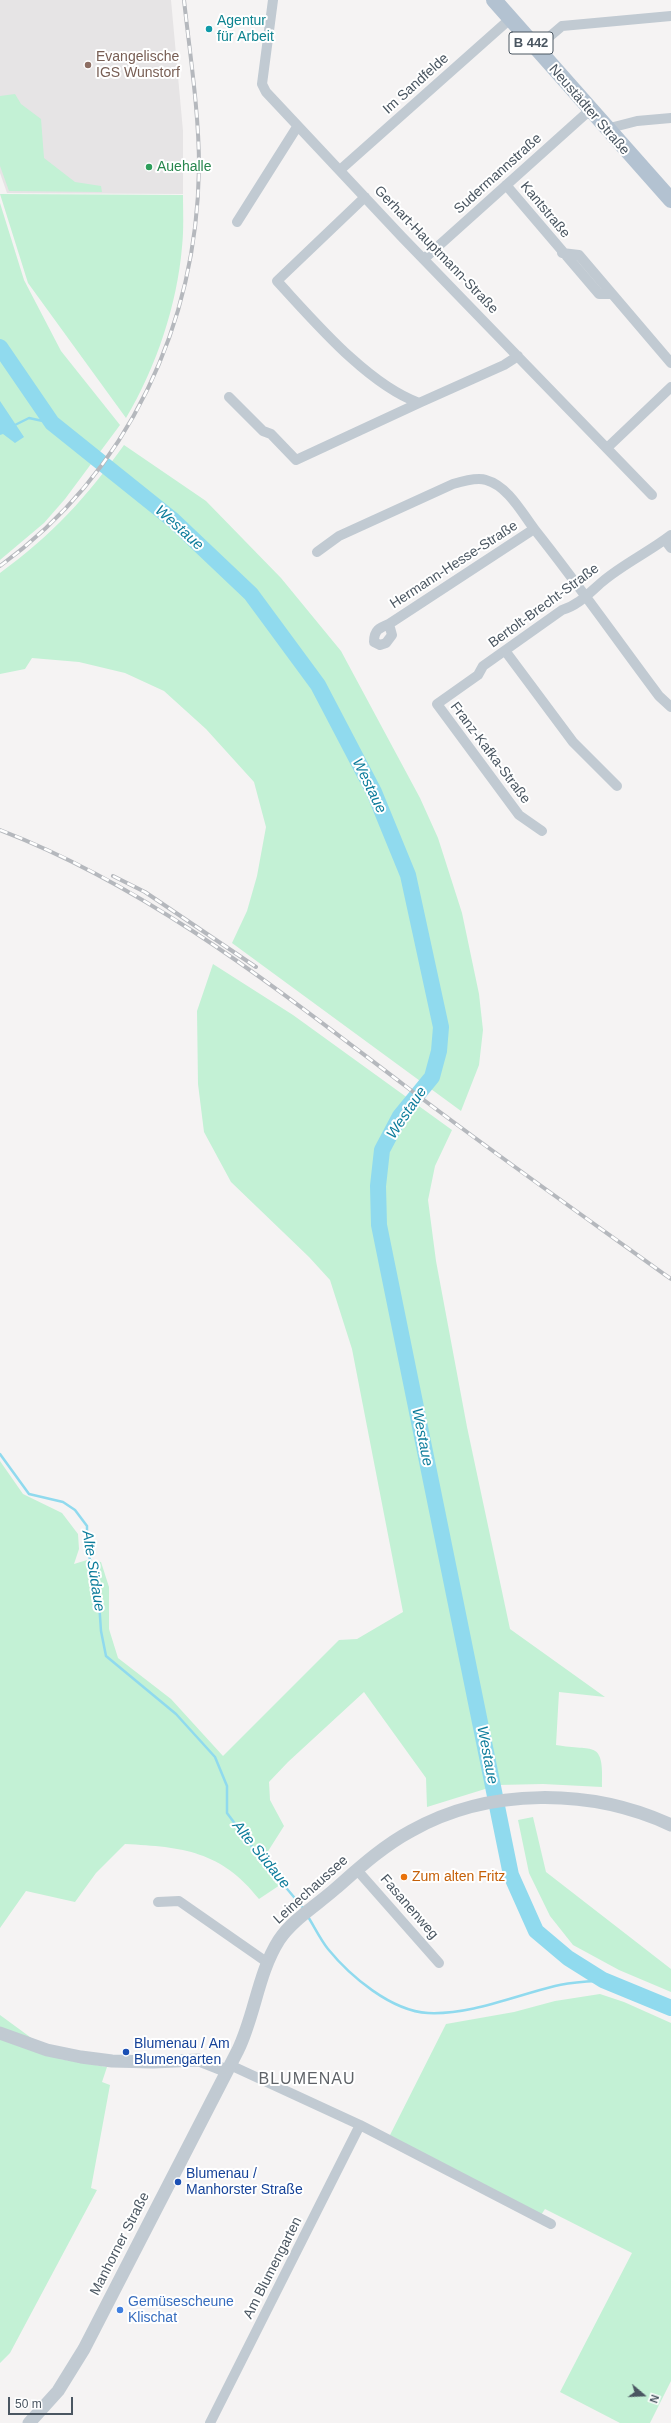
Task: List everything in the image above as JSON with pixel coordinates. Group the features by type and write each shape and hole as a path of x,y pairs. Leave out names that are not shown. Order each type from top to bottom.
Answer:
{"main road":[{"name":"Neustädter Straße","path":"494,0 535,49 671,200"}],"street":[{"name":"Gerhart-Hauptmann-Straße","path":"273,0 262,84 266,92 297,127 652,495"},
{"path":"535,49 562,26 671,16"},
{"name":"Im Sandfelde","path":"340,170 510,19"},
{"name":"Sudermannstraße","path":"425,258 590,110"},
{"path":"606,129 637,121 671,118"},
{"path":"237,222 297,127"},
{"name":"Kantstraße","path":"506,185 562,252 579,255 671,363"},
{"path":"365,197 277,281 344,352 378,379 410,400 419,403"},
{"path":"229,397 263,432 271,434 296,460 504,365 518,356"},
{"path":"607,448 671,387"},
{"path":"317,552 339,536 466,480 486,480 503,489 586,597 659,696 671,707"},
{"name":"Hermann-Hesse-Straße","path":"389,624 534,529"},
{"path":"668,537 671,548"},
{"name":"Bertolt-Brecht-Straße","path":"437,704 478,675 483,666 506,652 562,610 571,608 586,597 601,582 668,537"},
{"path":"506,652 565,733 590,762 617,786"},
{"name":"Franz-Kafka-Straße","path":"437,704 519,815 542,831"},
{"name":"Leinechaussee","path":"228,2068 245,2036 268,1963 280,1940 294,1924 357,1870 391,1843 413,1830 470,1808 527,1798 567,1798 605,1802 671,1825"},
{"name":"Fasanenweg","path":"357,1870 440,1963"},
{"path":"158,1902 179,1901 268,1963"},
{"path":"0,2033 47,2050 81,2057 112,2061 152,2062 199,2060 228,2068 360,2125 551,2224"},
{"name":"Manhorner Straße","path":"29,2423 58,2391 72,2371 228,2068"},
{"name":"Am Blumengarten","path":"210,2423 360,2125"}],"shaded area":[{"name":"Evangelische IGS Wunstorf","path":"0,0 171,0 183,131 183,194 7,193 0,173"}],"green space":[{"path":"15,94 21,104 41,119 44,158 75,182 101,186 102,192 9,191 0,166 0,96"},
{"path":"0,194 183,195 182,247 170,313 156,357 137,399 126,418 28,283"},
{"path":"0,203 24,280 61,351 120,425 65,499 44,523 0,560"},
{"path":"124,445 206,501 281,578 341,651 420,798 438,838 462,913 479,994 483,1030 479,1065 461,1111 232,943 247,911 257,876 266,827 254,782 206,729 164,691 125,673 79,662 32,658 25,669 0,674 0,573 19,559 68,514 96,482"},
{"path":"213,964 293,1015 452,1130 435,1166 428,1200 436,1261 467,1427 510,1629 605,1697 559,1692 556,1745 588,1748 594,1750 598,1754 601,1761 602,1787 543,1784 498,1785 427,1807 426,1778 364,1692 288,1762 269,1782 270,1800 284,1826 265,1856 286,1881 259,1899 245,1883 215,1861 183,1850 125,1844 96,1873 75,1902 26,1891 0,1928 0,1461 23,1494 62,1513 78,1534 79,1549 74,1564 87,1560 101,1562 109,1587 109,1629 118,1658 171,1699 223,1756 339,1640 357,1639 403,1612 352,1349 330,1280 309,1257 231,1182 204,1132 198,1084 197,1011"},
{"path":"533,1817 546,1872 671,1969 671,1992 619,1970 573,1945 550,1916 529,1873 518,1820"},
{"path":"600,1994 624,2002 671,2023 671,2381 650,2423 620,2423 560,2392 632,2253 545,2209 541,2215 389,2137 446,2024 514,2012 555,2001"},
{"path":"0,2015 60,2059 107,2067 102,2082 110,2085 91,2188 97,2190 10,2353 0,2363"}],"water":[{"path":"0,401 24,437 15,443 3,434 0,435"}],"waterway":[{"name":"Westaue","path":"0,347 52,423 173,520 251,594 318,685 374,792 408,875 441,1027 439,1051 432,1077 400,1116 382,1150 378,1186 379,1225 511,1875 536,1931 568,1958 603,1980 671,2008"},
{"path":"15,425 29,418 52,423"},
{"name":"Alte Südaue","path":"0,1454 29,1494 63,1502 75,1510 87,1526 87,1549 98,1587 101,1631 106,1656 176,1714 215,1757 227,1786 227,1813 256,1852 304,1909"},
{"name":"Alte Südaue","path":"307,1915 325,1945 360,1981 386,1999 414,2011 428,2013 460,2011 561,1985 603,1980"}],"railway":[{"path":"0,566 46,528 85,486 119,440 147,390 169,337 185,282 195,225 199,167 196,104 184,0"},
{"path":"0,830 56,854 109,881 161,911 211,943 309,1013 504,1159 671,1279"},
{"path":"113,876 145,892 256,967"}],"place":[{"name":"Agentur für Arbeit","path":"209,29"},
{"name":"Evangelische IGS Wunstorf","path":"88,65"},
{"name":"Auehalle","path":"149,167"},
{"name":"Zum alten Fritz","path":"404,1877"},
{"name":"Blumenau / Am Blumengarten","path":"126,2052"},
{"name":"Blumenau / Manhorster Straße","path":"178,2182"},
{"name":"Gemüsescheune Klischat","path":"120,2310"}],"district":[{"name":"BLUMENAU","path":"307,2080"}]}
